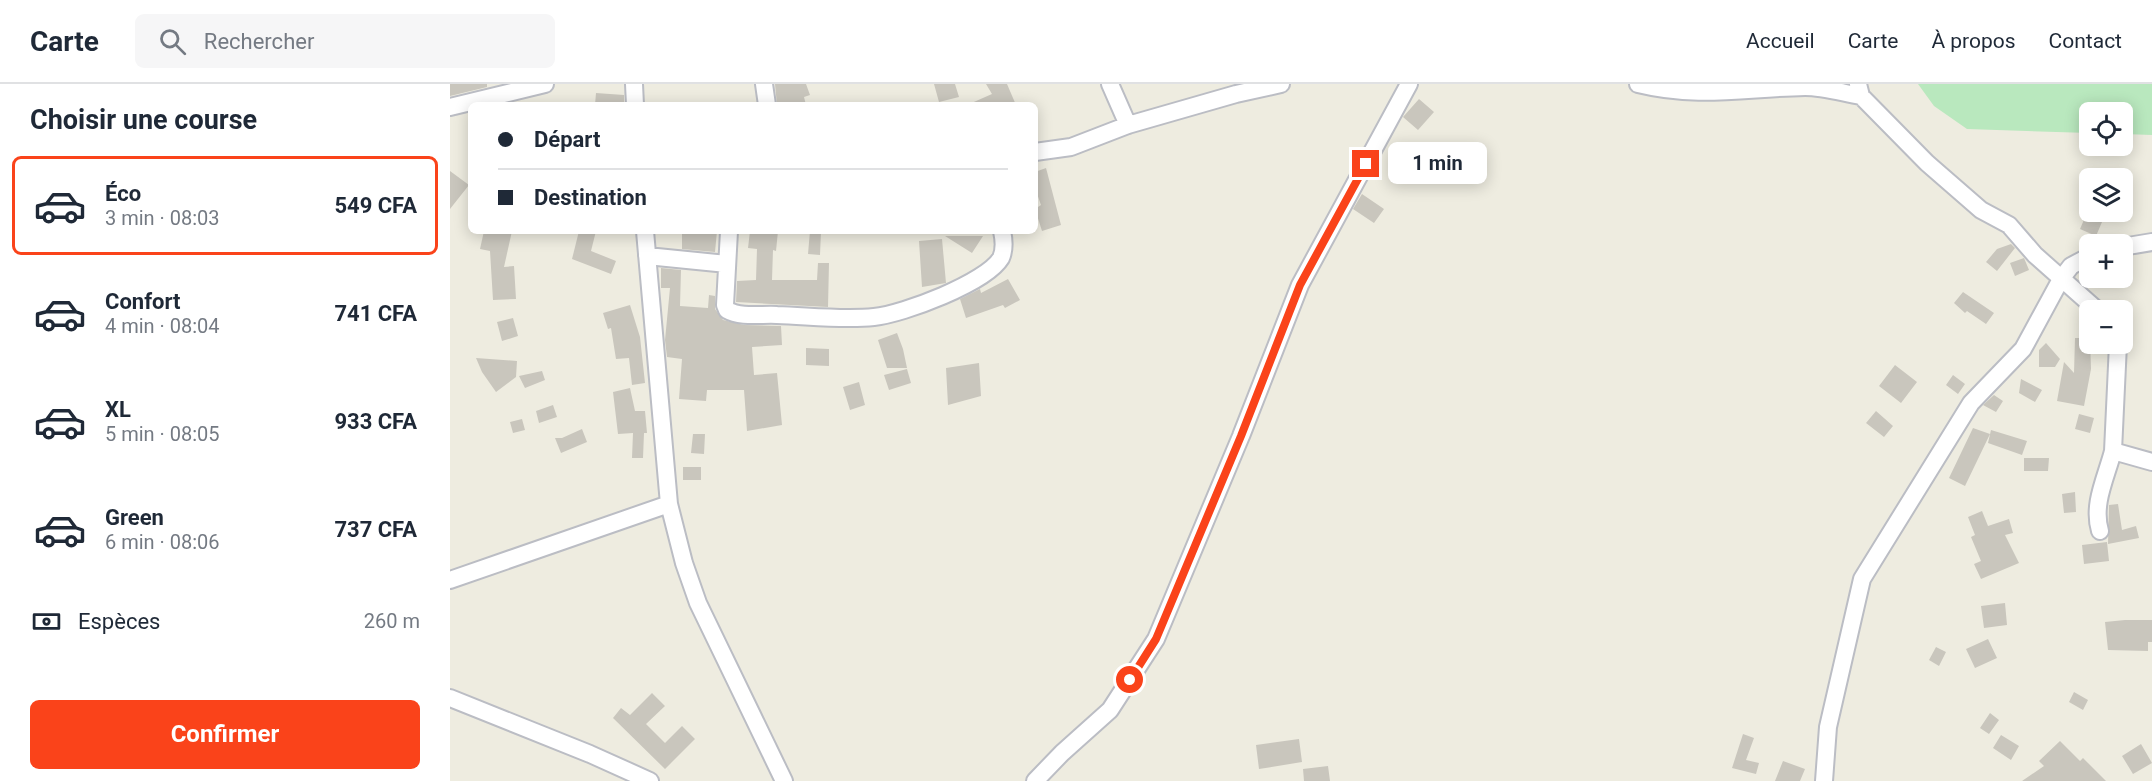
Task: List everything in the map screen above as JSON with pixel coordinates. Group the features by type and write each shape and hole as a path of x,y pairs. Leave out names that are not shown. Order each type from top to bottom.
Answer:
{"street":[{"path":"471,102 545,84"},
{"path":"634,84 635,102"},
{"path":"764,84 767,102"},
{"path":"1110,84 1128,125"},
{"path":"1038,152 1071,147 1128,125 1236,94 1281,84"},
{"path":"1035,781 1110,710 1156,639 1241,436 1300,285 1409,84"},
{"path":"1638,84 1685,93 1746,92 1807,87 1859,90 1927,163 1981,210 2009,225 2035,255 2085,300"},
{"path":"450,107 468,103"},
{"path":"645,234 669,504 684,563 698,603 784,781"},
{"path":"729,234 725,305 732,313 874,317 905,310 985,274 1000,260 1004,250 1002,234"},
{"path":"2133,246 2152,242"},
{"path":"647,256 727,264"},
{"path":"1824,781 1828,727 1862,579 1971,404 2023,349 2061,279 2072,266 2079,262"},
{"path":"2100,531 2096,516 2097,505 2113,451 2118,354"},
{"path":"2113,451 2152,462"},
{"path":"450,580 669,504"},
{"path":"450,698 517,727 590,754 650,781"}],"green space":[{"path":"1918,84 2152,84 2152,135 2133,134 2133,102 2079,102 2079,133 1967,129 1934,106"}],"building":[{"path":"450,84 487,84 487,87 450,96"},
{"path":"775,84 806,84 810,95 804,97 805,102 777,102"},
{"path":"934,84 955,84 959,97 939,102"},
{"path":"986,84 1007,84 1015,102 974,102 992,94"},
{"path":"596,93 624,95 624,102 595,102"},
{"path":"1419,99 1434,112 1418,130 1403,117"},
{"path":"1046,168 1061,225 1042,231 1038,218 1038,207 1041,205 1038,196 1038,171"},
{"path":"450,171 468,186 450,209"},
{"path":"1362,194 1384,209 1374,223 1353,209"},
{"path":"2083,222 2102,222 2097,234 2080,229"},
{"path":"483,234 511,234 504,267 514,266 516,299 493,300 490,251 480,249"},
{"path":"578,234 595,234 591,251 616,261 611,274 572,259"},
{"path":"682,234 717,234 715,252 682,249"},
{"path":"750,234 778,234 776,251 773,250 772,280 817,280 818,263 829,263 828,307 736,302 737,281 756,280 757,249 748,248"},
{"path":"810,234 821,234 820,255 808,254"},
{"path":"945,236 983,236 972,253"},
{"path":"942,239 946,283 922,287 919,241"},
{"path":"2011,244 2015,248 1997,271 1986,262 1997,249"},
{"path":"2024,258 2029,270 2015,276 2010,263"},
{"path":"661,268 681,270 680,306 708,308 709,295 715,296 715,309 723,320 744,325 781,326 782,345 752,347 754,375 777,373 782,425 747,431 744,390 707,390 706,401 679,399 682,359 667,357 665,340 670,288 661,288"},
{"path":"1008,279 1020,300 1005,308 1003,305 966,318 960,299 980,289 981,293"},
{"path":"1963,292 1994,313 1986,324 1967,311 1965,313 1954,303"},
{"path":"630,305 640,337 645,383 632,385 629,358 616,359 611,328 608,329 603,313"},
{"path":"513,318 518,336 502,341 497,322"},
{"path":"897,333 907,368 887,368 878,340"},
{"path":"2075,338 2079,338 2079,354 2091,354 2091,369 2084,406 2057,401 2064,362 2074,373"},
{"path":"2046,343 2060,359 2055,367 2039,367 2039,350"},
{"path":"806,348 829,349 829,366 806,365"},
{"path":"476,358 517,361 516,377 496,392 482,372"},
{"path":"979,363 981,396 948,405 946,368"},
{"path":"1895,365 1917,382 1901,403 1879,386"},
{"path":"907,369 911,383 889,390 884,375"},
{"path":"542,371 545,380 525,388 519,376"},
{"path":"1953,375 1965,384 1958,394 1946,385"},
{"path":"2021,379 2042,390 2035,402 2019,393"},
{"path":"859,382 865,405 850,410 843,387"},
{"path":"630,388 635,411 645,411 647,433 644,433 643,458 632,458 633,433 618,434 613,392"},
{"path":"1994,395 2003,401 1996,412 1983,405"},
{"path":"553,405 557,417 539,423 536,411"},
{"path":"1876,411 1893,426 1884,437 1866,423"},
{"path":"2079,414 2094,418 2090,433 2075,429"},
{"path":"522,419 525,430 513,433 510,422"},
{"path":"1973,428 1990,434 1965,486 1949,478"},
{"path":"582,429 587,442 561,453 555,438 562,438"},
{"path":"1991,430 2027,441 2022,455 1988,443"},
{"path":"693,434 705,434 704,454 691,453"},
{"path":"2024,458 2049,458 2048,471 2024,471"},
{"path":"683,467 701,467 701,480 683,480"},
{"path":"2075,492 2076,512 2064,513 2062,494"},
{"path":"2118,504 2122,530 2136,526 2139,538 2108,544 2109,505"},
{"path":"1982,511 1988,526 2009,519 2013,533 2005,535 2019,563 1981,579 1974,564 1981,561 1971,537 1975,535 1968,517"},
{"path":"2107,542 2109,561 2084,564 2082,545"},
{"path":"2005,603 2007,625 1984,628 1981,606"},
{"path":"2152,620 2152,642 2148,642 2148,651 2108,650 2105,622"},
{"path":"1988,639 1997,658 1975,668 1966,649"},
{"path":"1936,647 1946,652 1939,666 1929,660"},
{"path":"2074,692 2088,700 2083,710 2069,702"},
{"path":"652,693 665,706 646,724 665,743 682,726 695,739 665,769 613,718 621,708 630,715"},
{"path":"1990,713 1999,720 1989,734 1980,728"},
{"path":"1743,734 1754,738 1746,760 1759,763 1756,774 1732,768"},
{"path":"2001,735 2019,746 2011,760 1993,748"},
{"path":"1299,739 1302,762 1259,769 1256,745"},
{"path":"2060,741 2080,761 2083,758 2106,781 2022,781 2044,766 2039,761"},
{"path":"2141,744 2152,763 2133,774 2122,756"},
{"path":"1783,761 1805,769 1800,781 1775,781"},
{"path":"1328,766 1330,781 1304,781 1303,769"}],"route":[{"path":"1130,680 1156,639 1241,436 1300,285 1366,164"}]}
